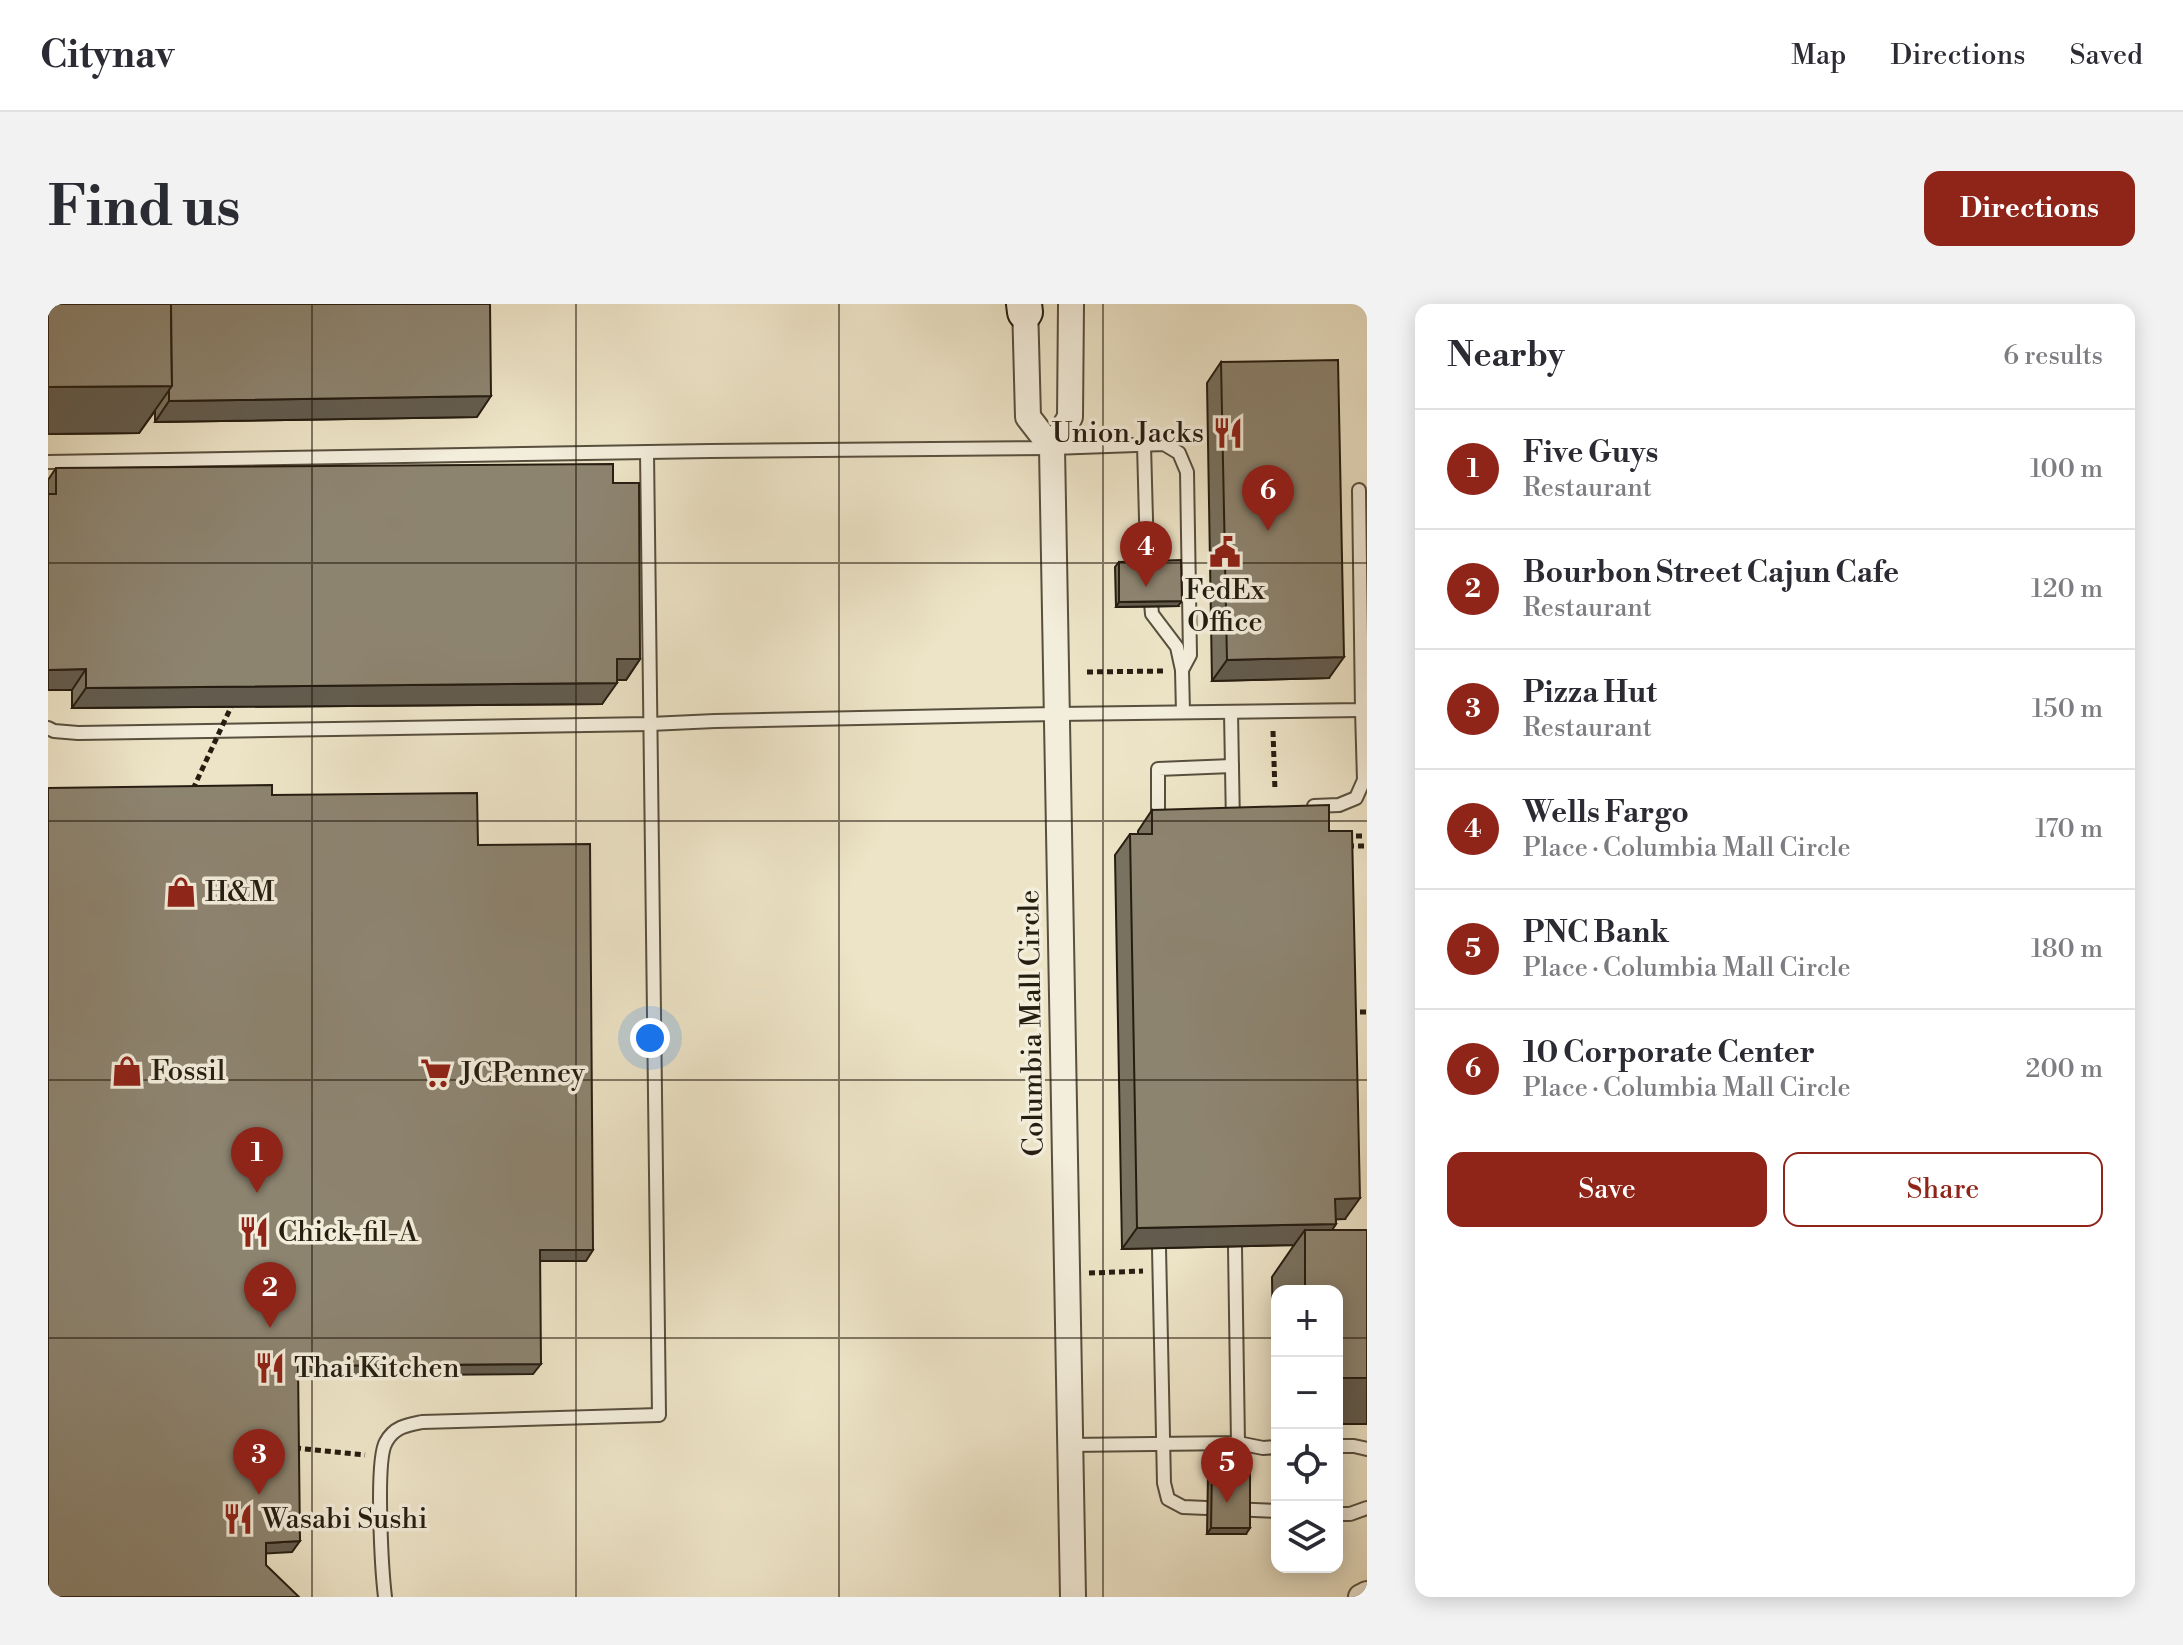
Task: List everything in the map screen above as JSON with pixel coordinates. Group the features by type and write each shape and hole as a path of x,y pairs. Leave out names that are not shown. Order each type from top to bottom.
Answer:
{"street":[{"name":"Columbia Mall Circle","path":"1071,304 1070,417 1052,448 1073,1597"},
{"path":"1025,307 1028,417 1052,448"},
{"path":"1361,1597 1367,1594"}],"lane":[{"path":"48,462 1164,444 1179,453 1187,472 1190,655 1182,670"},
{"path":"1144,445 1152,614 1177,647 1182,670 1183,712"},
{"path":"385,1597 380,1496 384,1444 392,1432 402,1426 422,1422 659,1415 647,452"},
{"path":"1300,806 1339,805 1356,798 1364,780 1359,490"},
{"path":"48,728 78,733 1362,710"},
{"path":"1231,712 1233,827"},
{"path":"1158,830 1158,769 1232,766"},
{"path":"1233,809 1247,808"},
{"path":"1235,1247 1238,1443"},
{"path":"1159,1248 1164,1483 1168,1499 1183,1507 1271,1511"},
{"path":"1069,1445 1238,1443 1271,1447"},
{"path":"1343,1446 1367,1449"},
{"path":"1343,1514 1367,1508"}],"path":[{"path":"1087,672 1167,671"},
{"path":"190,797 231,707"},
{"path":"1273,731 1275,791"},
{"path":"1343,836 1365,836"},
{"path":"1344,846 1367,846"},
{"path":"1341,1012 1367,1012"},
{"path":"1086,1273 1115,1272"},
{"path":"291,1447 382,1456"}],"building":[{"path":"48,304 171,304 172,386 48,387"},
{"path":"171,304 490,304 491,396 169,401 172,386"},
{"path":"1338,360 1344,657 1227,660 1221,362"},
{"path":"613,464 613,483 639,483 640,659 617,659 617,683 86,688 86,669 48,670 48,494 56,494 56,468"},
{"path":"1181,560 1182,601 1119,602 1119,562"},
{"path":"272,785 272,795 477,793 478,845 590,844 593,1250 540,1250 541,1364 298,1366 300,1541 266,1543 266,1565 299,1597 48,1597 48,788"},
{"path":"1329,805 1329,831 1352,831 1360,1198 1335,1199 1336,1224 1137,1228 1130,834 1152,834 1152,810"},
{"path":"1305,1230 1367,1230 1367,1378 1343,1378 1343,1285 1305,1285"},
{"path":"1212,1468 1250,1468 1250,1528 1211,1528"}],"place":[{"name":"Union Jacks","path":"1228,433"},
{"name":"10 Corporate Center","path":"1268,531"},
{"name":"FedEx Office","path":"1225,552"},
{"name":"Wells Fargo","path":"1146,587"},
{"name":"H&M","path":"181,892"},
{"name":"Fossil","path":"127,1071"},
{"name":"JCPenney","path":"436,1073"},
{"name":"Five Guys","path":"257,1193"},
{"name":"Chick-fil-A","path":"254,1232"},
{"name":"Bourbon Street Cajun Cafe","path":"270,1328"},
{"name":"Thai Kitchen","path":"270,1368"},
{"name":"Pizza Hut","path":"259,1495"},
{"name":"PNC Bank","path":"1227,1503"},
{"name":"Wasabi Sushi","path":"238,1519"}]}
